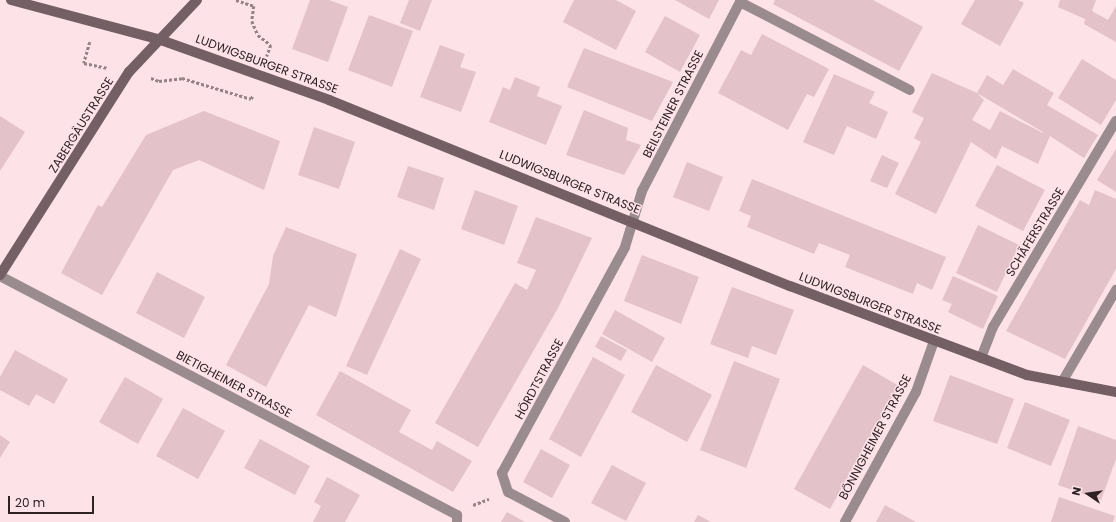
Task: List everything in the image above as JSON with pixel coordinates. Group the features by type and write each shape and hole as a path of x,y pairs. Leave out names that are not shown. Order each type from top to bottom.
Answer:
{"main road":[{"name":"LUDWIGSBURGER STRASSE","path":"11,0 158,39 397,125 632,221 934,341 1028,375 1116,392"},
{"name":"ZABERGÄUSTRASSE","path":"0,275 129,72 158,39 197,0"}],"street":[{"path":"741,1 910,90"},
{"name":"BEILSTEINER STRASSE","path":"632,221 642,192 741,1"},
{"name":"SCHÄFERSTRASSE","path":"981,358 993,327 1116,121"},
{"name":"HÖRDTSTRASSE","path":"508,492 502,473 625,247 632,221"},
{"name":"BIETIGHEIMER STRASSE","path":"0,275 457,519"},
{"path":"1062,382 1116,290"},
{"name":"BÖNNIGHEIMER STRASSE","path":"844,522 916,392 934,341"},
{"path":"508,492 565,522"}],"path":[{"path":"96,22 84,63 129,72"},
{"path":"457,519 467,507 508,492"}],"building":[{"path":"310,0 329,0 348,7 328,62 292,49"},
{"path":"409,0 432,0 420,31 400,23"},
{"path":"574,0 616,0 636,11 616,50 563,22"},
{"path":"675,0 719,0 709,19"},
{"path":"775,0 873,0 923,27 899,71 773,4"},
{"path":"975,0 1018,0 1024,3 1000,46 961,24"},
{"path":"1060,0 1096,0 1092,11 1108,20 1116,6 1116,42 1084,24 1085,19 1058,7"},
{"path":"369,15 413,31 392,87 348,70"},
{"path":"665,16 700,35 680,72 645,52"},
{"path":"762,34 829,69 814,97 807,94 788,130 718,93 741,50 751,55"},
{"path":"440,45 465,54 460,67 476,72 461,112 420,97"},
{"path":"584,48 673,82 652,121 567,87"},
{"path":"1082,59 1116,80 1116,100 1101,125 1058,98"},
{"path":"1013,69 1054,93 1047,105 1098,135 1084,158 1050,136 1038,164 1002,146 996,159 971,142 936,214 895,194 921,142 914,138 924,118 912,112 932,73 977,93 987,75 1003,85","holes":["977,93 1043,132 1000,111 990,130 972,120 984,100"]},
{"path":"834,74 875,92 869,103 888,112 876,139 847,126 834,155 803,142"},
{"path":"515,77 540,87 537,96 562,106 546,145 489,122 503,87 510,90"},
{"path":"584,110 628,128 626,140 641,145 624,175 566,155"},
{"path":"204,111 280,141 264,190 199,160 173,170 102,295 61,273 98,205 102,207 146,135"},
{"path":"0,116 25,132 0,171"},
{"path":"314,127 355,142 339,189 298,175"},
{"path":"1116,149 1116,192 1097,180"},
{"path":"882,155 899,163 887,188 870,181"},
{"path":"687,162 723,177 709,211 673,197"},
{"path":"997,165 1045,190 1023,231 975,206"},
{"path":"408,166 444,178 434,210 397,197"},
{"path":"752,179 946,257 932,290 917,283 913,294 845,267 850,255 819,243 814,254 747,227 751,216 739,211"},
{"path":"475,190 518,206 504,245 461,229"},
{"path":"1095,190 1116,199 1116,269 1065,359 1006,331 1080,200 1089,205"},
{"path":"536,217 592,238 558,308 478,447 435,423 515,283 527,290 536,270 517,263"},
{"path":"978,225 1019,245 997,292 956,273"},
{"path":"286,227 357,254 336,317 309,305 266,387 226,365 269,284 273,256"},
{"path":"400,249 421,259 367,375 346,366"},
{"path":"642,255 699,277 681,324 624,301"},
{"path":"157,272 205,297 184,338 136,313"},
{"path":"953,276 998,296 983,329 948,312 952,304 942,300"},
{"path":"732,287 794,310 776,355 752,346 748,358 710,344"},
{"path":"615,310 665,338 652,362 602,334"},
{"path":"601,336 627,350 621,361 595,347"},
{"path":"15,350 68,379 54,404 36,394 29,406 0,390 0,377"},
{"path":"593,357 625,375 581,457 549,439"},
{"path":"734,361 780,379 746,468 700,450"},
{"path":"656,365 712,395 687,442 631,412"},
{"path":"863,365 899,386 830,509 794,489"},
{"path":"340,371 411,410 399,432 432,450 437,441 472,461 453,492 316,415"},
{"path":"950,375 1014,399 997,444 933,421"},
{"path":"125,377 163,399 138,444 99,422"},
{"path":"1025,402 1070,420 1051,466 1007,448"},
{"path":"183,408 225,431 198,479 156,456"},
{"path":"1078,426 1116,440 1116,459 1101,500 1058,485"},
{"path":"0,435 10,442 0,458"},
{"path":"260,439 310,466 295,495 244,468"},
{"path":"541,449 570,465 552,498 523,482"},
{"path":"612,465 646,483 626,521 591,503"},
{"path":"327,477 360,495 345,522 313,522 321,506 314,502"},
{"path":"1059,497 1115,516 1113,522 1051,522"},
{"path":"885,505 916,522 876,522"},
{"path":"507,512 525,522 501,522"},
{"path":"698,515 711,522 694,522"}]}
